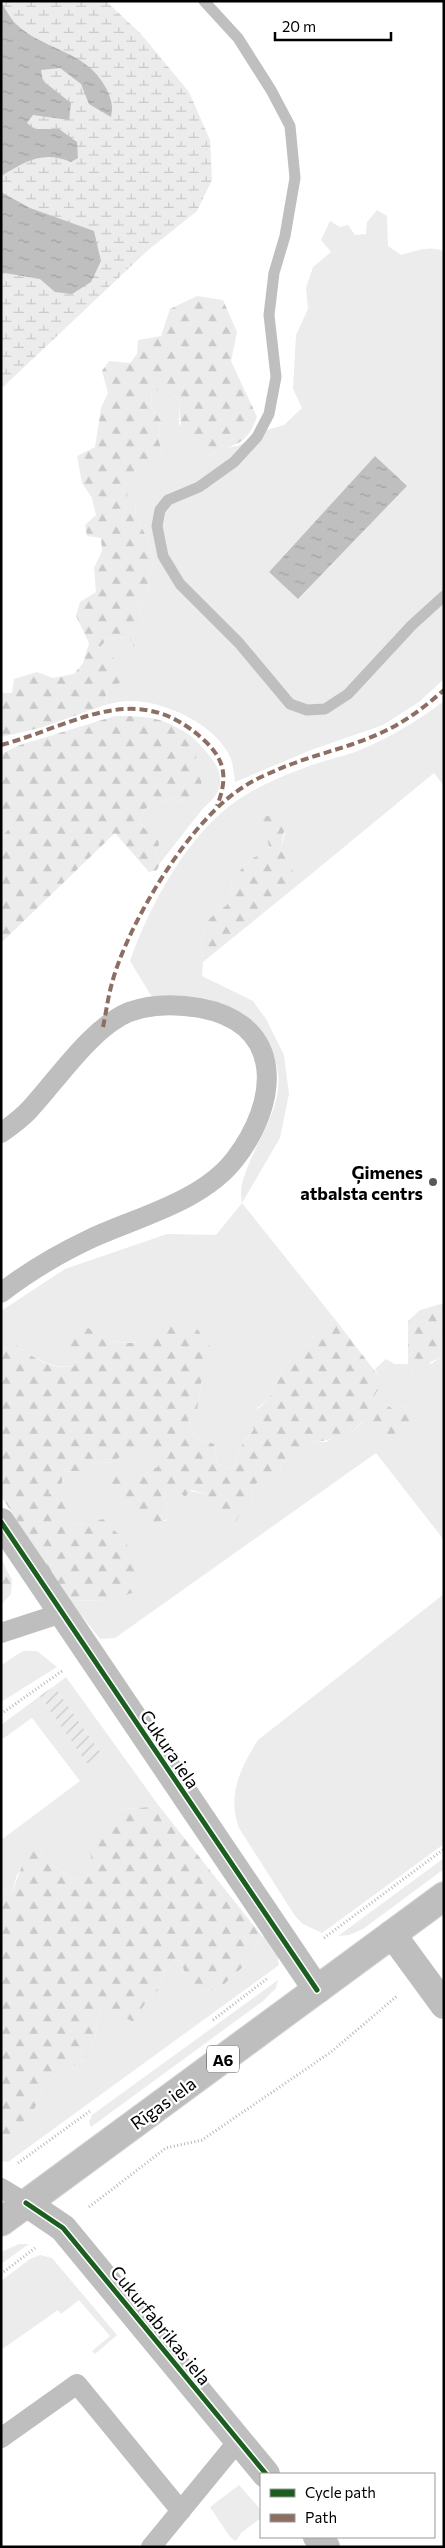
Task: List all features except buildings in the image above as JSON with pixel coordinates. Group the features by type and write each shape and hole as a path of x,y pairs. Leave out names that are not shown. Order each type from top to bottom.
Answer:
{"main road":[{"name":"Cukura iela","path":"1,1522 317,1990"},
{"name":"Rīgas iela","path":"1,2222 444,1896"},
{"path":"392,1934 444,2005"},
{"name":"Cukurfabrikas iela","path":"26,2204 63,2228 265,2473"}],"lane":[{"path":"1,1134 28,1111 103,1027 129,1012 155,1006 187,1006 216,1011 237,1020 257,1040 266,1061 267,1085 259,1120 235,1160 204,1189 90,1239 30,1271 1,1292"},
{"path":"1,1633 62,1613"},
{"path":"1,2188 26,2204"},
{"path":"1,2438 77,2384 181,2511"},
{"path":"151,2547 238,2441"}],"path":[{"path":"1,1714 88,1652"},
{"path":"210,2022 444,1849"},
{"path":"1,2274 166,2148 202,2140 331,2052 422,1975"},
{"path":"12,2167 92,2109"}],"green space":[{"path":"1,1 106,1 141,34 189,92 210,140 212,180 197,211 147,251 1,389"},
{"path":"377,210 387,216 388,246 401,255 428,249 444,252 444,679 419,702 383,725 311,750 235,782 231,759 224,747 214,735 187,716 157,704 123,701 105,705 112,666 101,654 101,646 107,639 127,637 133,643 143,622 137,604 149,596 148,580 154,561 147,538 136,516 135,504 127,495 137,467 163,455 158,438 161,421 152,407 151,391 164,388 180,401 179,424 208,456 224,448 238,446 267,430 284,425 302,408 293,389 296,335 308,309 306,288 313,267 331,252 321,240 330,221 340,227 348,225 355,235 366,234 367,222","holes":["375,456 406,487 298,599 269,572"]},
{"path":"197,296 223,300 237,332 231,361 257,417 253,427 243,440 208,456 187,440 181,428 180,401 164,388 151,392 152,407 161,421 158,438 163,455 150,467 137,467 127,495 135,504 136,516 147,538 154,561 148,580 149,596 137,604 143,622 139,633 149,640 149,646 140,654 133,653 133,643 127,637 107,639 101,646 101,654 109,654 114,659 113,666 127,678 107,691 105,705 40,728 1,737 1,693 12,693 14,679 37,672 53,678 74,674 83,663 89,643 76,616 80,602 96,592 94,568 102,551 101,538 87,536 85,525 96,515 92,498 82,483 77,456 95,447 101,408 108,393 102,371 109,361 130,363 137,354 138,340 161,336 170,309"},
{"path":"444,701 444,786 434,773 304,880 288,867 288,858 281,848 285,833 259,823 266,832 269,847 245,864 232,882 227,905 206,921 201,943 202,976 253,1001 266,1019 284,1055 289,1094 280,1138 242,1203 241,1188 276,1099 279,1084 278,1070 273,1056 260,1032 152,997 130,961 138,940 148,917 173,872 188,850 221,813 254,790 287,774 355,752 379,742 412,723"},
{"path":"115,716 157,719 173,725 191,736 196,745 196,765 201,779 200,791 197,797 182,802 170,799 146,808 139,822 145,829 155,832 159,844 156,855 160,863 157,870 149,872 115,833 1,943 1,837 12,826 11,816 1,812 1,754 20,745"},
{"path":"192,737 214,762 220,777 220,785 215,796 160,863 156,855 159,844 139,822 146,808 170,799 182,802 195,770 196,755"},
{"path":"4,811 11,816 12,826 1,837 1,812"},
{"path":"277,813 286,820 281,848 288,858 288,867 304,880 203,962 201,943 206,921 227,905 232,882 245,864 269,847 266,832 259,823 264,817"},
{"path":"242,1203 334,1318 325,1332 313,1337 284,1366 269,1399 257,1408 254,1428 242,1445 233,1469 218,1464 214,1444 194,1437 188,1420 197,1410 201,1383 168,1327 143,1341 127,1343 99,1337 75,1366 51,1365 16,1345 1,1350 1,1311 65,1269 167,1234 216,1235"},
{"path":"444,1303 444,1363 440,1358 430,1362 429,1369 420,1377 413,1375 408,1364 408,1321 420,1310"},
{"path":"334,1318 381,1379 380,1387 372,1399 393,1409 406,1407 411,1411 410,1422 402,1432 383,1436 370,1434 362,1422 352,1432 350,1427 333,1438 324,1441 313,1441 300,1460 282,1462 280,1475 272,1482 256,1483 251,1492 254,1499 249,1509 241,1511 236,1522 222,1523 216,1515 207,1494 191,1490 185,1497 177,1489 172,1494 164,1496 166,1505 164,1510 169,1511 169,1517 158,1522 136,1519 132,1506 121,1506 110,1495 105,1481 111,1473 136,1474 144,1477 150,1469 158,1467 159,1456 167,1451 150,1447 144,1439 135,1454 119,1457 116,1463 96,1462 81,1471 62,1472 62,1483 48,1493 69,1502 65,1514 72,1523 84,1525 103,1519 126,1542 129,1552 138,1556 135,1592 107,1601 69,1600 1,1496 1,1350 16,1345 44,1362 59,1367 67,1367 75,1366 68,1352 70,1339 86,1326 106,1339 127,1343 147,1339 167,1327 195,1326 211,1348 201,1383 197,1411 188,1420 194,1437 214,1444 218,1464 233,1469 242,1445 254,1429 247,1418 269,1399 284,1366 313,1337 325,1332"},
{"path":"440,1358 444,1363 444,1540 376,1453 115,1638 100,1639 69,1600 107,1601 129,1552 84,1525 72,1523 47,1493 62,1483 61,1472 81,1471 96,1462 116,1463 119,1457 143,1439 168,1451 158,1467 150,1469 144,1477 111,1474 106,1481 110,1495 158,1520 166,1521 169,1511 164,1510 166,1505 164,1496 177,1489 207,1494 220,1504 232,1508 249,1509 254,1499 251,1492 256,1482 280,1475 282,1462 300,1460 313,1441 326,1442 350,1427 352,1432 363,1422 406,1407 393,1409 372,1399 380,1379 375,1369 386,1359 395,1364 408,1364 413,1375"},
{"path":"1,1559 12,1580 11,1594 1,1605"},
{"path":"444,1594 444,1844 322,1933 303,1924 295,1916 239,1828 234,1805 237,1782 258,1740"},
{"path":"23,1651 37,1651 57,1667 1,1702 1,1665"},
{"path":"66,1677 159,1806 117,1810 96,1872 73,1880 49,1862 40,1848 17,1875 11,1894 1,1896 1,1840 80,1781 32,1718 1,1740 1,1725 40,1696 89,1765 103,1756 54,1686"},
{"path":"54,1686 103,1756 89,1766 40,1696"},
{"path":"159,1806 262,1936 245,1965 219,1989 203,1991 187,1979 180,1959 165,1970 159,1989 146,2002 133,2022 101,2004 95,2038 84,2060 44,2082 38,2101 25,2123 11,2134 1,2138 1,1896 11,1894 29,1849 40,1848 49,1862 73,1880 95,1872 88,1846 117,1810"},
{"path":"444,1858 444,1869 363,1929 349,1935 338,1936"},
{"path":"262,1936 270,1940 275,1947 279,1965 8,2162 1,2161 1,2138 11,2134 25,2123 38,2101 44,2082 84,2060 95,2038 101,2004 133,2021 146,2002 159,1989 165,1970 180,1959 187,1979 203,1991 219,1989 245,1965"},
{"path":"278,1980 276,1988 263,2001 91,2127 89,2122 92,2115"},
{"path":"19,2244 29,2244 1,2264 1,2252"},
{"path":"40,2255 52,2258 117,2335 95,2354 92,2351 110,2336 79,2300 61,2314 58,2310 1,2350 1,2281 30,2259"},
{"path":"239,2485 260,2509 260,2519 241,2533 236,2541 230,2537 210,2507"}],"water":[{"path":"1,2 14,22 38,40 65,52 89,67 100,78 108,92 112,104 111,117 89,104 81,84 60,68 41,70 43,81 71,103 69,120 33,115 27,123 35,129 59,129 77,142 78,158 71,162 52,157 43,157 27,162 1,176"},
{"path":"1,192 30,208 94,231 101,261 91,282 72,294 55,292 40,279 5,273 1,274"},
{"path":"375,456 407,486 298,599 269,572"}],"waterway":[{"path":"204,1 238,38 271,90 290,126 295,178 285,236 274,273 269,315 276,377 269,414 257,437 234,462 199,487 168,500 160,510 157,526 163,556 180,584 239,643 290,704 307,710 325,709 348,694 412,625 444,596"}],"marked path":[{"path":"103,1027 111,988 120,959 132,931 164,874 183,847 224,801 249,783 279,769 362,741 389,729 404,721 444,690"},
{"path":"1,745 81,718 106,712 130,709 155,712 180,722 205,741 218,756 223,772 223,780 217,806"}],"cycle path":[{"path":"1,1522 317,1990"},
{"path":"26,2203 63,2228 265,2473"}],"place":[{"name":"Ģimenes atbalsta centrs","path":"433,1182"}]}
